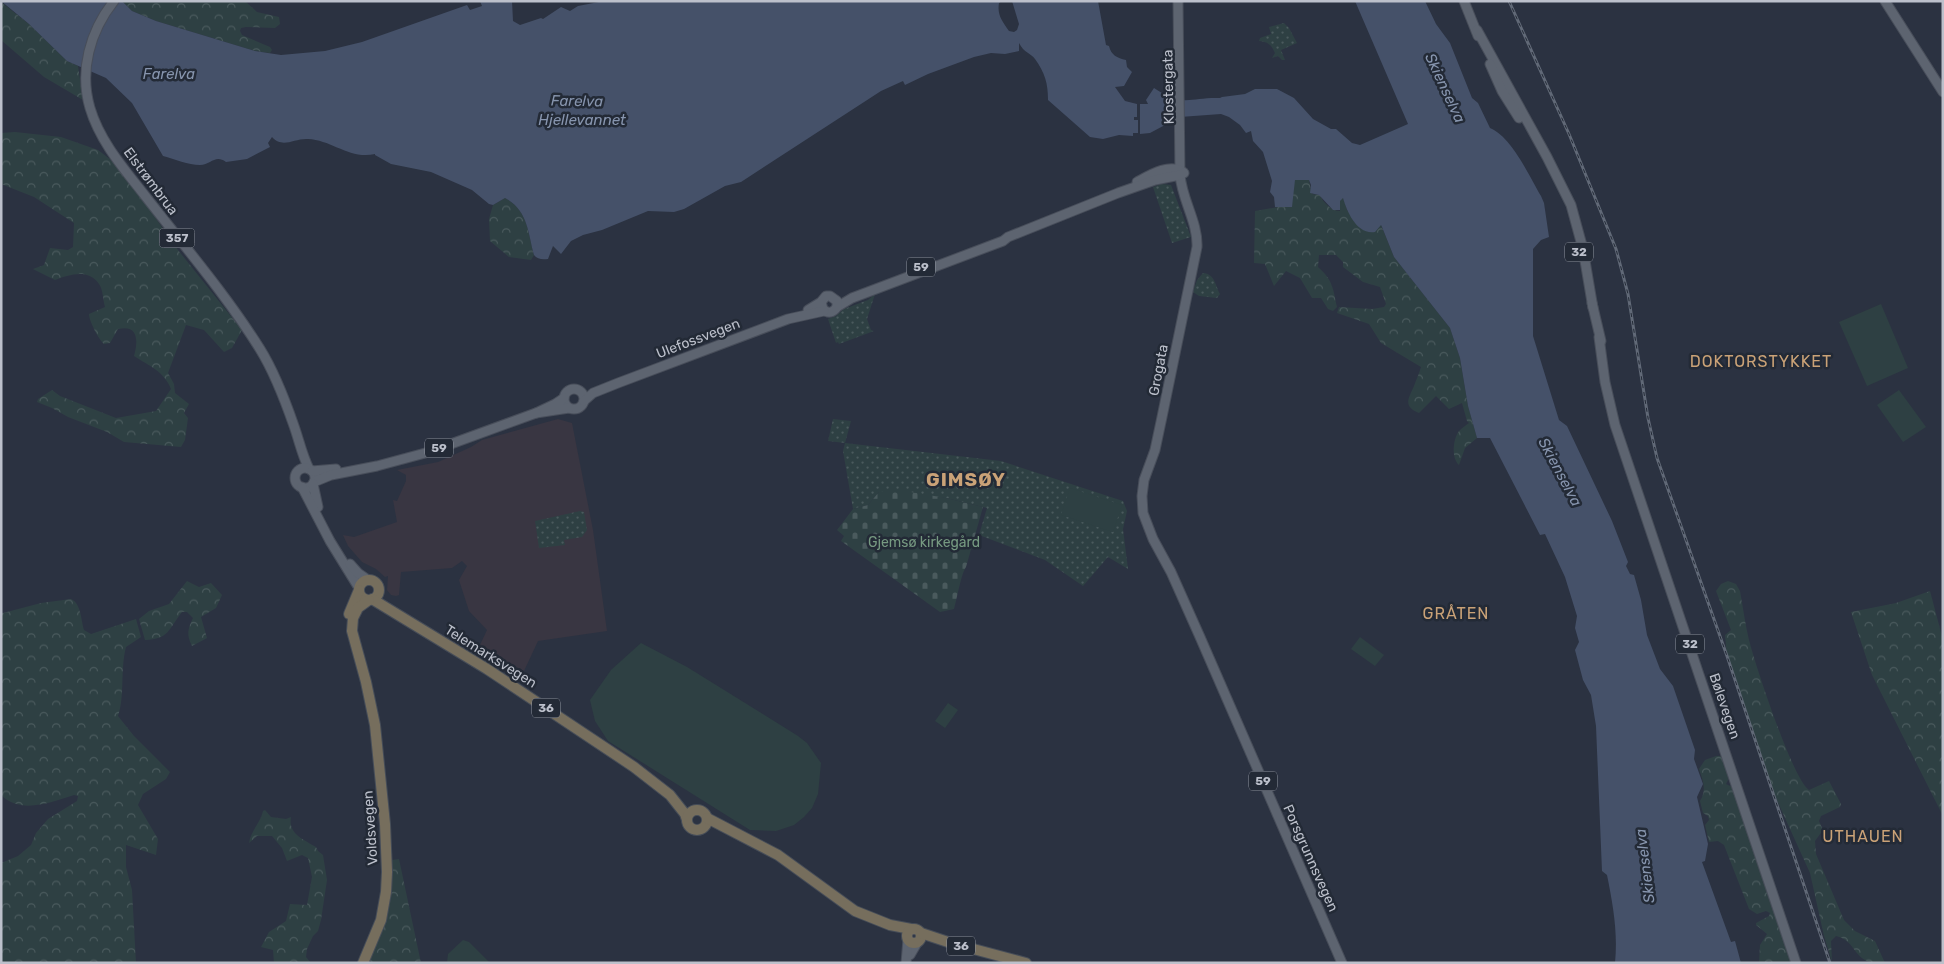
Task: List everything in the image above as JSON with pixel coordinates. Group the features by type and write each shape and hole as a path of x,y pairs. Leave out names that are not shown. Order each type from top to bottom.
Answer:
{"highway":[{"path":"359,589 362,583 368,580"},
{"name":"36","path":"368,580 376,582 379,589"},
{"name":"36","path":"359,589 362,597 370,600"},
{"name":"Voldsvegen","path":"359,589 349,615 348,630 352,655 367,689"},
{"path":"370,600 378,594 379,589"},
{"name":"Telemarksvegen","path":"379,589 385,599 417,626"},
{"name":"Voldsvegen","path":"363,963 381,920 387,872 385,824 376,740 367,689 352,631 353,618 358,608 370,600"},
{"name":"Telemarksvegen","path":"370,600 417,626 517,688 618,756 657,784 671,797 685,814 689,826 694,830 703,828 731,832"},
{"name":"Telemarksvegen","path":"671,797 693,811 703,812 707,818 772,853 842,909 861,919 914,937 1008,963"},
{"path":"687,820 693,811"},
{"path":"703,828 707,823 707,818"},
{"name":"Telemarksvegen","path":"914,937 951,943 1026,963"}],"main road":[{"name":"Elstrømbrua","path":"114,1 99,24 89,50 86,79 87,96 92,116 98,130 113,154 253,339 272,371 310,470"},
{"name":"Klostergata","path":"1178,1 1181,173"},
{"name":"Klostergata","path":"1179,91 1183,1"},
{"name":"Bølevegen","path":"1464,1 1527,126 1571,205 1580,233 1593,308 1618,429 1796,963"},
{"path":"1885,1 1943,92"},
{"name":"Klostergata","path":"1180,122 1181,173"},
{"path":"1160,171 1172,160 1179,136"},
{"name":"59","path":"1118,194 1160,171 1169,169 1181,173"},
{"name":"59","path":"836,302 826,296 823,306 833,312 836,302 851,294 964,249 1008,237 1118,194 1181,173"},
{"name":"Grogata","path":"1145,508 1144,480 1155,450 1196,254 1196,228 1182,194 1181,173"},
{"name":"Ulefossvegen","path":"584,401 593,393 618,383 823,306"},
{"name":"Ulefossvegen","path":"581,391 618,383"},
{"name":"59","path":"314,483 331,475 429,452 536,413 564,398 566,392 571,389 581,391"},
{"path":"581,391 584,401"},
{"path":"564,398 565,404 569,408"},
{"name":"59","path":"536,413 569,408 577,409 584,401"},
{"name":"Elstrømbrua","path":"289,413 298,461 297,472"},
{"name":"59","path":"310,470 385,463"},
{"path":"297,472 302,469 310,470"},
{"name":"357","path":"310,470 314,475 316,501 328,528 354,570 368,580"},
{"name":"357","path":"297,472 296,481 309,498 330,540 359,589"},
{"path":"302,487 307,487 314,483"},
{"name":"Porsgrunnsvegen","path":"1145,508 1184,590 1200,637 1342,963"},
{"name":"Porsgrunnsvegen","path":"1326,925 1347,963"},
{"path":"907,963 914,937"}],"shaded area":[{"path":"558,419 572,423 593,530 607,631 538,641 524,671 479,647 487,630 469,611 459,580 467,566 462,561 452,568 401,572 399,595 391,595 387,590 388,576 385,577 376,569 362,562 348,546 343,535 354,537 397,522 393,500 397,501 406,481 406,475 397,470 438,462 482,440"}],"green space":[{"path":"122,1 245,1 257,12 279,17 280,24 275,28 241,28 242,35 270,47 272,50 270,53 255,51 156,21 132,11"},
{"path":"1,2 29,24 67,61 78,66 83,100 44,77 1,40"},
{"path":"1284,23 1297,43 1281,50 1285,60 1282,60 1278,56 1272,58 1275,53 1272,47 1267,43 1259,41 1260,38 1271,34 1269,27"},
{"path":"15,132 61,137 98,150 119,166 178,250 242,330 232,348 224,352 204,330 186,325 168,373 174,384 175,393 189,404 184,413 188,418 185,440 181,447 124,442 107,432 68,417 37,402 38,399 52,390 60,396 116,418 156,411 171,389 160,373 134,356 136,340 135,335 130,329 118,329 110,343 104,344 100,339 89,317 89,314 105,307 101,289 95,279 84,274 78,274 55,280 33,269 44,265 50,248 68,250 73,247 74,223 34,197 1,184 1,133"},
{"path":"1295,180 1309,180 1312,194 1320,195 1326,204 1334,210 1340,211 1340,201 1343,197 1347,210 1361,229 1381,225 1394,257 1450,328 1460,358 1468,406 1477,438 1465,448 1459,465 1456,462 1454,453 1455,439 1459,431 1469,423 1462,403 1449,409 1436,396 1419,413 1410,408 1408,401 1421,367 1381,343 1369,324 1337,313 1339,307 1372,309 1384,307 1386,304 1380,287 1363,282 1343,267 1343,262 1336,255 1319,255 1318,267 1327,276 1333,290 1337,307 1333,311 1328,309 1321,298 1312,298 1300,278 1286,271 1274,286 1265,264 1254,263 1255,211 1278,207"},
{"path":"1162,184 1171,185 1191,237 1172,243 1153,187"},
{"path":"505,198 513,203 526,223 534,255 531,260 509,257 490,241 489,219 493,205"},
{"path":"1203,273 1210,275 1214,280 1220,294 1217,298 1199,296 1193,292 1197,280"},
{"path":"875,294 867,319 871,330 874,331 839,344 838,342 836,343 828,319 836,316 844,309 868,300"},
{"path":"1881,304 1908,368 1867,386 1839,322"},
{"path":"1899,390 1926,427 1903,442 1877,405"},
{"path":"833,419 851,421 845,443 828,441"},
{"path":"845,443 1001,461 1123,501 1127,511 1123,529 1128,569 1108,557 1083,586 1045,560 979,535 987,508 946,498 879,492 868,505 853,509 843,451"},
{"path":"1070,488 1122,505 1113,532 1061,515"},
{"name":"Gjemsø kirkegård","path":"893,489 946,498 983,507 954,609 940,612 841,541 844,536 837,530 853,509 868,505 879,492"},
{"path":"580,511 584,512 587,530 582,537 564,540 565,545 539,548 535,521"},
{"path":"187,581 199,587 211,583 222,595 216,608 201,617 207,638 192,646 188,632 193,618 187,612 182,612 164,635 159,638 145,640 139,619 149,611 169,604"},
{"path":"1728,581 1736,584 1740,591 1749,640 1766,695 1802,782 1809,790 1829,781 1841,804 1840,807 1821,816 1819,821 1823,830 1815,841 1816,854 1844,920 1855,931 1875,941 1885,963 1869,962 1860,956 1847,941 1836,936 1831,941 1832,962 1824,936 1810,873 1765,774 1727,657 1725,635 1731,630 1716,591 1721,584"},
{"path":"1930,591 1943,640 1943,816 1872,675 1851,612 1896,603"},
{"path":"71,599 79,608 84,630 91,634 136,619 141,637 126,647 118,716 134,736 170,772 166,779 143,794 138,805 158,839 156,855 126,845 126,867 132,890 136,963 1,963 1,863 18,856 31,845 36,833 48,819 77,801 78,796 74,795 27,806 9,801 1,795 1,612 41,603"},
{"path":"1360,637 1384,655 1375,666 1351,649"},
{"path":"641,643 687,667 807,743 821,763 818,794 812,808 804,817 794,825 776,831 750,830 608,741 595,721 590,700 611,670"},
{"path":"948,703 958,710 945,728 935,721"},
{"path":"1722,756 1730,776 1726,784 1735,786 1792,963 1759,963 1760,945 1767,934 1756,923 1769,916 1770,913 1766,911 1757,914 1749,909 1724,845 1718,841 1709,842 1705,825 1709,820 1708,816 1703,813 1700,801 1704,789 1699,769 1705,760"},
{"path":"265,810 271,817 286,819 291,817 294,832 316,847 323,855 327,880 318,931 313,936 307,949 306,957 311,963 274,963 273,950 261,947 269,932 286,921 290,904 307,905 312,877 308,858 302,855 287,861 282,848 272,836 257,836 249,843"},
{"path":"399,859 421,963 360,963 379,917 385,861"},
{"path":"463,940 469,942 490,963 447,963 448,954"}],"water":[{"name":"Hjellevannet","path":"1,1 122,1 132,11 156,21 255,51 281,55 325,51 362,42 467,5 470,10 482,6 480,1 512,1 513,21 520,25 543,19 561,7 570,11 578,6 604,1 1002,1 999,3 1001,18 1009,31 1014,32 1019,24 1012,1 1098,1 1106,45 1109,46 1115,56 1126,60 1127,67 1132,72 1124,86 1115,87 1125,101 1137,104 1137,117 1134,117 1134,120 1138,120 1138,133 1133,133 1133,136 1119,135 1103,139 1090,137 1048,100 1047,83 1041,69 1033,57 1019,43 1019,51 1005,54 991,53 974,57 928,74 905,85 903,81 881,91 741,182 725,186 684,209 674,212 648,211 602,230 583,235 571,241 561,254 553,246 548,259 542,259 534,255 526,223 513,203 505,198 493,205 489,204 472,190 431,172 391,164 375,154 357,154 317,140 303,139 285,143 272,137 268,143 270,147 247,159 226,162 216,159 204,165 195,165 163,156 132,103 106,78 67,61 29,24"},
{"name":"Skienselva","path":"1355,1 1425,1 1436,24 1450,43 1472,98 1478,103 1490,128 1513,148 1544,203 1549,237 1541,240 1533,249 1533,336 1559,420 1567,426 1612,521 1628,562 1626,566 1630,574 1634,575 1641,600 1647,635 1660,669 1673,686 1695,750 1694,759 1703,784 1697,797 1708,844 1705,861 1702,862 1731,942 1735,941 1741,963 1615,963 1616,940 1613,908 1607,875 1602,871 1596,726 1591,695 1583,680 1575,650 1579,642 1575,628 1577,616 1565,577 1545,534 1540,535 1490,438 1477,438 1468,406 1460,358 1450,328 1394,257 1381,225 1375,232 1363,230 1350,216 1343,198 1340,201 1340,210 1333,210 1319,195 1310,193 1311,185 1309,180 1295,180 1292,207 1275,207 1274,197 1270,192 1272,181 1263,152 1253,141 1251,131 1246,133 1240,125 1229,117 1221,114 1180,117 1150,133 1140,134 1140,104 1148,104 1146,100 1154,88 1172,98 1180,100 1220,98 1245,94 1255,89 1277,89 1294,98 1313,119 1331,129 1336,129 1352,143 1360,145 1408,124"}],"railway":[{"path":"1509,1 1569,134 1616,249 1628,294 1648,418 1657,458 1727,656 1830,963"}],"district":[{"name":"DOKTORSTYKKET","path":"1761,361"},
{"name":"GIMSØY","path":"966,479"},
{"name":"GRÅTEN","path":"1456,613"},
{"name":"UTHAUEN","path":"1863,836"}],"water label":[{"name":"Farelva","path":"169,74"},
{"name":"Farelva","path":"577,101"}]}
